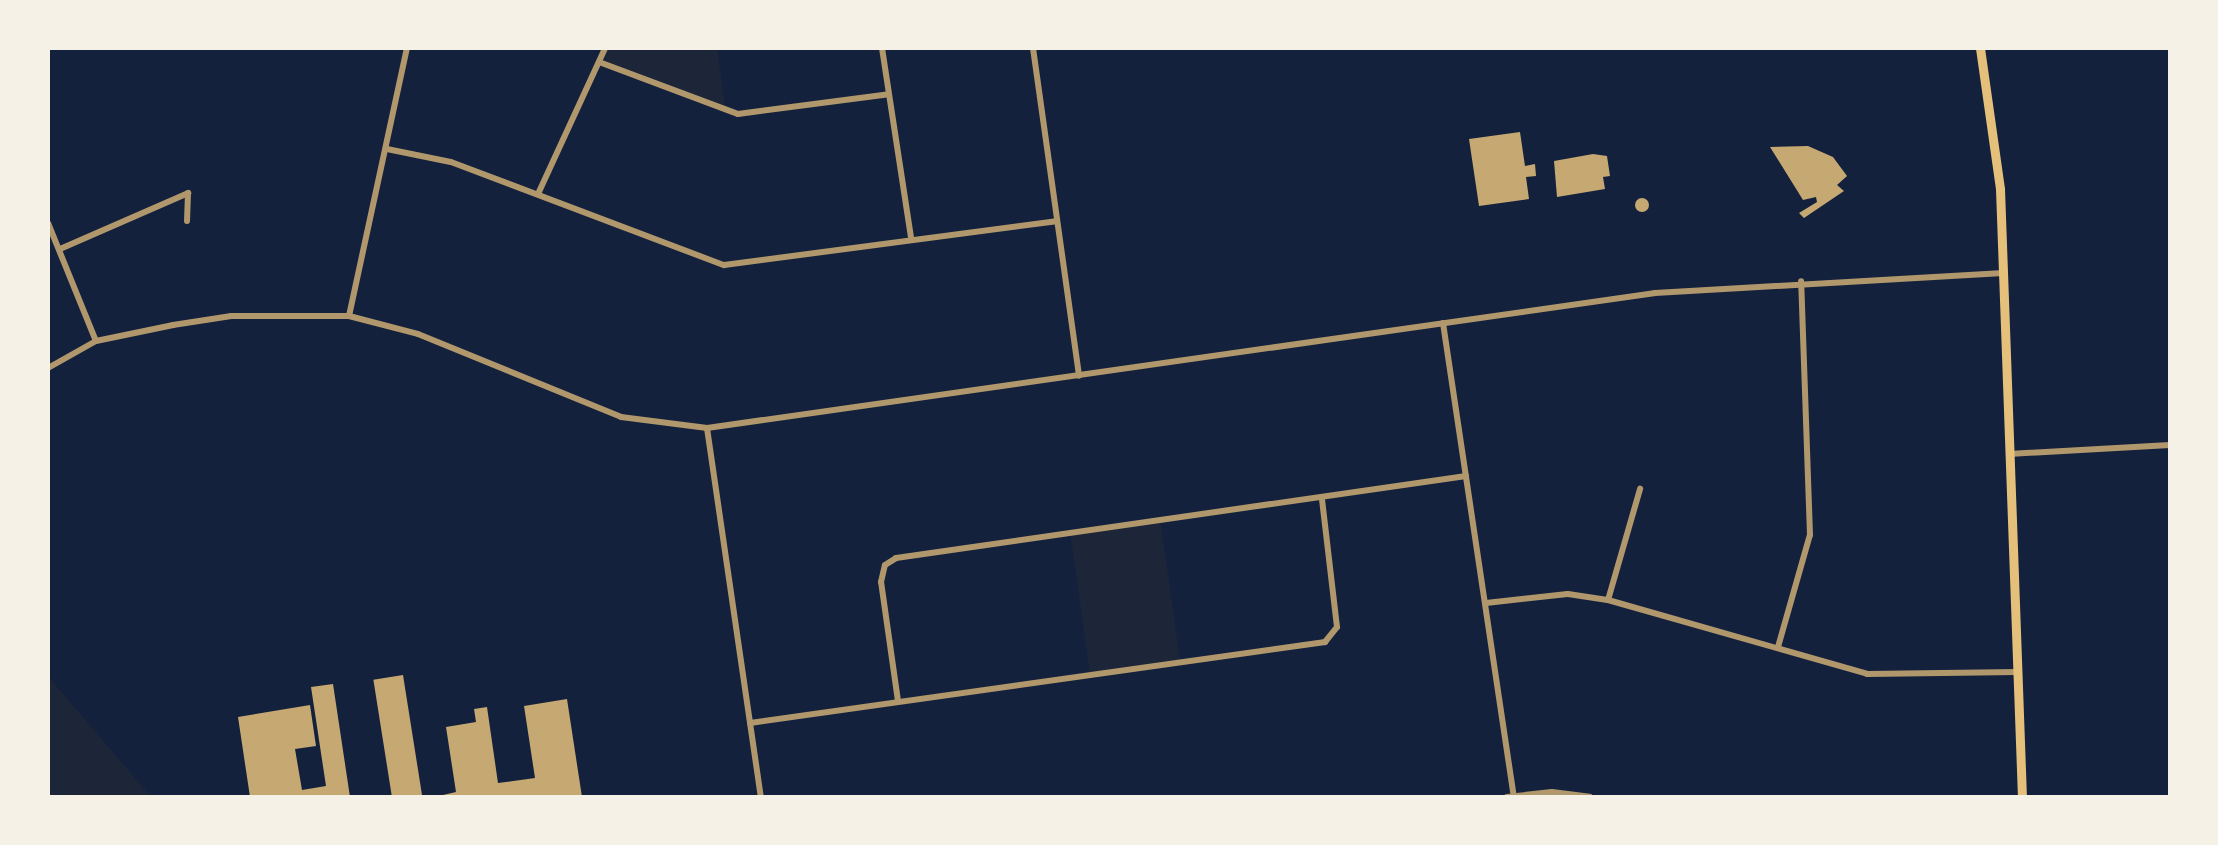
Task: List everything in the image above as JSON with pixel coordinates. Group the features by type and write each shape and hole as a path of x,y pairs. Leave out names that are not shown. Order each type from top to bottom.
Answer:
{"main road":[{"path":"1980,48 1995,130 2003,273 2020,797"}],"street":[{"path":"349,316 407,48"},
{"path":"538,194 605,48"},
{"path":"882,48 911,237"},
{"path":"1033,48 1079,376"},
{"path":"599,62 738,114 889,94"},
{"path":"387,149 451,162 708,263 1056,221"},
{"path":"60,249 188,193 187,221"},
{"path":"48,223 96,341"},
{"path":"48,368 96,341 231,316 349,316 418,334 516,379 621,417 707,428 1655,293 1801,281 2003,273"},
{"path":"1778,647 1810,535 1801,281"},
{"path":"1443,323 1514,796"},
{"path":"707,428 761,797"},
{"path":"2009,454 2170,445"},
{"path":"898,701 881,582 885,565 896,558 1466,476"},
{"path":"1608,600 1640,489"},
{"path":"750,723 1325,642 1337,627 1322,499"},
{"path":"1486,603 1568,594 1608,600 1867,674 2017,672"},
{"path":"1507,797 1552,792 1590,797"}],"shaded area":[{"path":"605,48 717,48 726,113 599,62"},
{"path":"1160,518 1180,662 1090,674 1070,531"},
{"path":"48,676 151,797 48,797"}],"building":[{"path":"1520,132 1525,166 1535,164 1536,176 1526,177 1529,199 1479,206 1469,139"},
{"path":"1808,146 1833,157 1847,176 1837,185 1844,191 1804,218 1799,213 1817,202 1816,197 1803,200 1770,147"},
{"path":"1593,154 1607,156 1610,176 1603,177 1605,189 1557,197 1554,161"},
{"path":"1642,198 1649,205 1642,212 1635,205"},
{"path":"403,675 422,796 392,797 373,680"},
{"path":"333,684 350,797 250,797 238,717 310,705 316,746 295,749 302,790 326,786 311,687"},
{"path":"567,699 582,797 434,797 456,792 446,727 476,722 474,709 487,707 498,783 535,778 524,706"}]}
